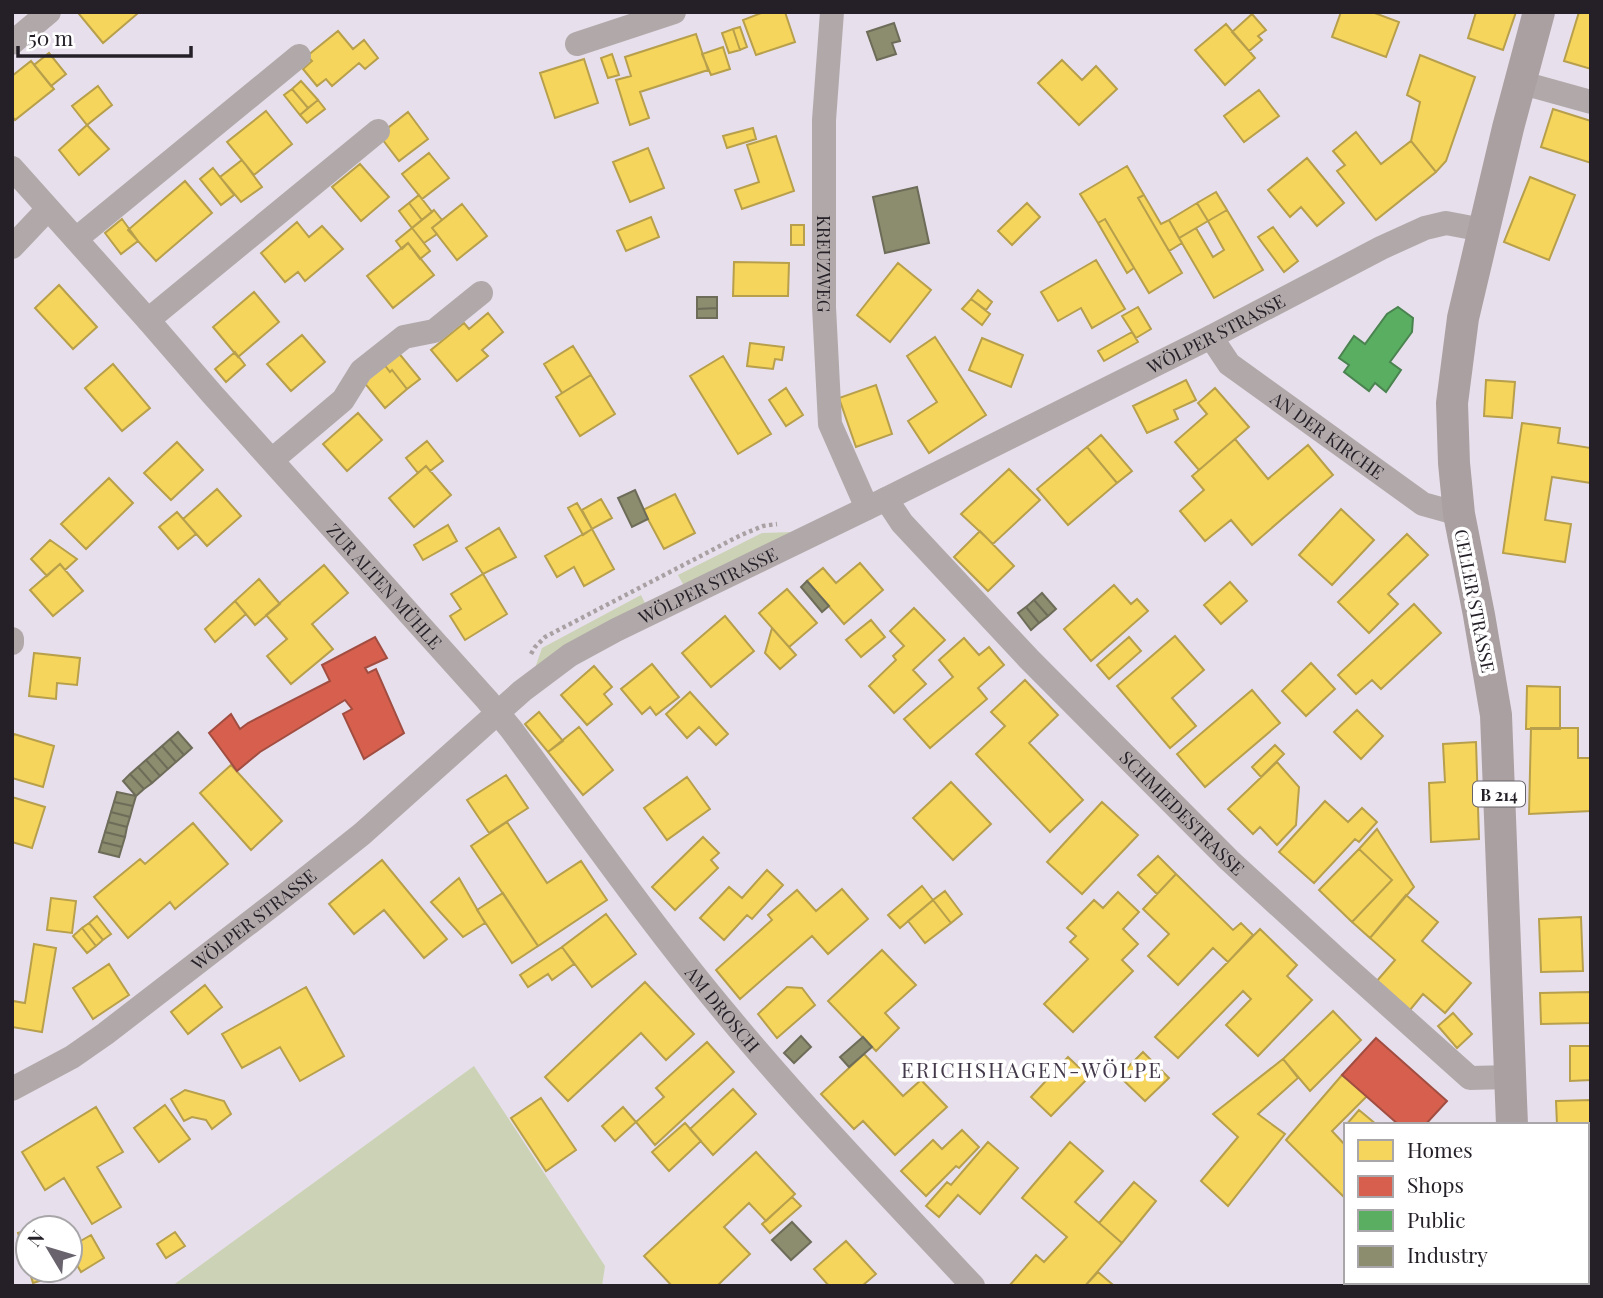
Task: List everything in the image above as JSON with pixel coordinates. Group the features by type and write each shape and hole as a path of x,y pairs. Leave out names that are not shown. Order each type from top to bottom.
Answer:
{"main road":[{"name":"CELLER STRASSE","path":"1512,1123 1496,715 1459,514 1452,403 1463,318 1539,12"}],"street":[{"path":"12,43 49,12"},
{"path":"578,44 674,12"},
{"name":"KREUZWEG","path":"832,12 824,120 824,307 830,424 876,503"},
{"path":"76,239 299,56"},
{"path":"1519,84 1591,102"},
{"path":"148,320 378,131"},
{"name":"ZUR ALTEN MÜHLE","path":"12,168 498,713"},
{"path":"12,247 48,209"},
{"name":"WÖLPER STRASSE","path":"12,1089 83,1049 268,908 362,834 522,691 570,656 616,630 1211,337 1381,248 1425,228 1446,223 1483,230"},
{"path":"272,460 343,400 361,371 382,354 404,337 434,331 481,293"},
{"name":"AN DER KIRCHE","path":"1211,337 1229,364 1423,504 1459,514"},
{"name":"SCHMIEDESTRASSE","path":"876,503 902,523 1050,681 1229,860 1337,960 1470,1078 1511,1077"},
{"name":"AM DROSCH","path":"498,713 727,1016 973,1286"}],"green space":[{"path":"794,532 684,586 678,575 762,533"},
{"path":"641,595 646,605 534,671 542,648"},
{"path":"474,1066 605,1266 602,1286 172,1286"}],"building: Homes":[{"path":"764,12 785,12 795,42 756,55 743,20"},
{"path":"1341,12 1372,12 1399,22 1386,57 1332,37"},
{"path":"1476,12 1516,12 1503,50 1468,38"},
{"path":"1579,12 1591,12 1591,69 1564,61"},
{"path":"79,14 137,14 103,43"},
{"path":"1252,14 1266,30 1258,36 1262,40 1249,51 1232,32"},
{"path":"1226,24 1255,58 1225,85 1195,50"},
{"path":"740,27 747,47 740,50 733,29"},
{"path":"733,29 740,50 729,53 722,33"},
{"path":"338,31 353,49 364,40 378,58 365,69 359,63 332,86 326,79 317,86 303,69 312,61 307,56"},
{"path":"696,34 708,70 640,92 649,118 630,125 616,80 631,76 625,57"},
{"path":"723,47 730,69 711,75 702,54"},
{"path":"49,53 66,74 51,86 34,65"},
{"path":"612,54 619,75 608,78 601,58"},
{"path":"1420,55 1475,77 1446,161 1436,172 1411,141 1420,102 1407,95"},
{"path":"584,59 598,103 555,118 540,73"},
{"path":"1062,60 1082,80 1096,66 1117,89 1079,125 1038,83"},
{"path":"31,61 54,89 15,120 12,116 12,76"},
{"path":"301,81 318,100 308,108 292,89"},
{"path":"98,86 112,105 87,125 72,106"},
{"path":"292,89 308,108 300,115 284,95"},
{"path":"1259,90 1279,116 1244,142 1224,116"},
{"path":"318,100 325,109 307,123 300,115"},
{"path":"1553,109 1591,121 1591,163 1541,147"},
{"path":"266,111 292,144 254,175 227,142"},
{"path":"408,112 428,139 399,161 379,135"},
{"path":"87,125 109,149 79,175 59,150"},
{"path":"753,128 756,139 727,148 723,136"},
{"path":"1356,132 1381,164 1411,141 1436,172 1376,220 1337,171 1345,165 1333,151"},
{"path":"776,136 794,191 742,209 735,190 759,182 747,145"},
{"path":"648,148 664,188 630,202 613,162"},
{"path":"429,153 449,178 422,199 402,174"},
{"path":"1307,158 1344,203 1317,226 1301,207 1290,217 1268,190"},
{"path":"242,160 262,187 241,202 220,177"},
{"path":"360,164 389,197 361,221 332,187"},
{"path":"1127,166 1144,195 1138,198 1182,273 1149,293 1105,219 1098,223 1080,194"},
{"path":"213,168 234,195 221,205 200,179"},
{"path":"1530,177 1575,195 1549,260 1504,242"},
{"path":"185,181 212,213 156,261 128,230"},
{"path":"1216,192 1227,210 1208,221 1197,203"},
{"path":"419,195 432,212 422,220 409,203"},
{"path":"1144,195 1161,224 1169,220 1182,243 1169,251 1138,198"},
{"path":"409,203 422,220 412,228 399,211"},
{"path":"1027,203 1040,217 1012,245 998,231"},
{"path":"1197,203 1208,221 1179,238 1169,220"},
{"path":"462,204 487,236 457,260 432,228"},
{"path":"434,210 442,220 432,228 437,234 424,243 412,228"},
{"path":"1227,210 1263,270 1214,298 1179,238 1196,228 1213,257 1224,250 1208,221"},
{"path":"651,217 659,237 626,251 617,231"},
{"path":"122,219 138,241 121,254 105,233"},
{"path":"1105,219 1134,268 1127,273 1098,223"},
{"path":"297,222 309,237 322,226 343,249 305,281 298,272 285,282 261,253"},
{"path":"791,225 804,225 804,245 791,245"},
{"path":"1273,227 1298,261 1284,272 1258,237"},
{"path":"412,228 430,251 420,259 408,243 402,249 396,241"},
{"path":"408,243 434,275 393,308 367,276"},
{"path":"1096,260 1125,309 1092,328 1081,308 1058,321 1041,292"},
{"path":"734,262 789,263 788,296 733,296"},
{"path":"898,263 931,290 890,342 857,315"},
{"path":"59,285 97,327 73,349 35,308"},
{"path":"978,290 992,302 986,310 971,299"},
{"path":"254,292 279,322 238,357 213,327"},
{"path":"971,299 990,314 982,325 962,309"},
{"path":"1138,307 1151,329 1136,338 1122,316"},
{"path":"488,313 503,332 482,350 488,356 457,381 431,350 464,323 469,329"},
{"path":"1132,332 1138,342 1104,361 1098,351"},
{"path":"302,335 325,362 291,391 267,364"},
{"path":"935,337 986,415 929,453 908,421 937,402 907,356"},
{"path":"982,338 1023,355 1011,387 969,370"},
{"path":"750,343 784,347 782,360 775,359 773,369 747,366"},
{"path":"573,346 591,375 562,393 544,364"},
{"path":"397,351 420,379 407,389 383,363"},
{"path":"235,352 245,365 226,382 215,369"},
{"path":"723,356 771,434 738,454 690,376"},
{"path":"383,363 407,389 385,408 362,380"},
{"path":"113,364 150,408 122,431 85,388"},
{"path":"591,375 615,414 580,436 556,397"},
{"path":"1186,380 1196,400 1174,410 1178,419 1147,433 1133,406"},
{"path":"1486,380 1515,382 1512,418 1484,416"},
{"path":"876,385 892,434 856,447 839,398"},
{"path":"786,388 803,415 786,426 769,400"},
{"path":"1215,388 1249,427 1199,470 1175,442 1207,414 1198,403"},
{"path":"358,413 382,440 347,471 323,444"},
{"path":"1522,423 1560,428 1558,443 1591,448 1591,483 1552,477 1545,520 1571,524 1565,562 1503,553"},
{"path":"1101,435 1132,471 1117,483 1087,447"},
{"path":"1235,439 1268,479 1308,445 1333,475 1252,545 1231,520 1205,541 1180,511 1204,490 1192,476"},
{"path":"427,441 443,461 430,471 426,466 418,473 406,458"},
{"path":"177,442 203,470 171,500 144,473"},
{"path":"1087,447 1117,483 1068,525 1037,489"},
{"path":"426,466 451,495 414,527 389,498"},
{"path":"1009,469 1040,500 993,544 961,514"},
{"path":"109,478 133,503 86,549 61,524"},
{"path":"217,489 241,516 207,546 183,519"},
{"path":"675,494 695,533 664,549 643,510"},
{"path":"601,499 612,518 592,529 582,510"},
{"path":"577,503 592,529 583,535 568,508"},
{"path":"1341,509 1374,540 1332,585 1299,555"},
{"path":"177,512 196,534 178,549 159,527"},
{"path":"448,525 457,541 423,560 414,545"},
{"path":"499,528 516,557 483,574 466,548"},
{"path":"592,529 614,569 584,586 574,567 557,577 545,556"},
{"path":"980,531 1014,566 988,591 954,557"},
{"path":"1407,534 1428,555 1388,594 1398,604 1369,633 1338,602"},
{"path":"50,540 77,559 65,570 60,564 47,576 31,559"},
{"path":"860,563 883,590 844,624 807,581 823,568 836,583"},
{"path":"60,564 83,591 53,616 30,590"},
{"path":"324,565 348,593 312,624 333,649 291,684 267,656 287,639 266,615"},
{"path":"483,574 507,614 465,640 450,616 461,609 451,594"},
{"path":"259,579 280,604 255,625 235,601"},
{"path":"1230,582 1247,601 1221,624 1204,605"},
{"path":"1114,585 1131,604 1137,599 1148,611 1091,661 1064,629"},
{"path":"787,589 817,623 789,647 759,613"},
{"path":"235,601 246,614 215,642 205,629"},
{"path":"1414,604 1441,633 1381,689 1372,680 1356,694 1338,675"},
{"path":"914,608 945,640 913,670 926,684 894,713 869,686 896,660 893,656 904,646 890,631"},
{"path":"725,616 754,651 711,687 682,653"},
{"path":"871,620 885,637 861,657 846,640"},
{"path":"772,628 796,655 780,669 765,653"},
{"path":"1175,636 1204,670 1172,698 1196,726 1170,748 1117,686"},
{"path":"1129,637 1141,651 1109,679 1097,665"},
{"path":"964,638 979,655 989,647 1004,665 978,688 987,699 930,748 904,719 953,677 939,660"},
{"path":"34,653 80,658 77,685 57,683 56,699 29,696"},
{"path":"1311,663 1335,689 1306,716 1282,691"},
{"path":"652,664 679,697 656,715 650,707 642,714 621,689"},
{"path":"594,666 612,687 604,694 612,704 587,725 561,695"},
{"path":"1025,680 1058,715 1029,743 1083,800 1050,832 976,754 1005,726 991,712"},
{"path":"1527,686 1560,687 1560,729 1526,729"},
{"path":"1252,690 1280,723 1205,787 1177,754"},
{"path":"690,692 728,734 716,745 699,727 687,738 666,714"},
{"path":"1357,710 1383,736 1361,759 1334,732"},
{"path":"539,712 563,741 548,752 525,724"},
{"path":"579,727 613,770 583,795 548,752"},
{"path":"1531,728 1578,728 1578,758 1591,758 1591,811 1529,814"},
{"path":"14,734 54,746 43,787 12,778"},
{"path":"1476,742 1479,839 1431,842 1429,783 1445,782 1443,744"},
{"path":"1275,745 1284,754 1261,777 1252,767"},
{"path":"1277,762 1299,787 1296,825 1277,845 1260,827 1253,834 1228,809"},
{"path":"231,765 282,821 251,850 200,793"},
{"path":"506,775 528,808 489,833 467,800"},
{"path":"687,777 710,809 667,840 644,808"},
{"path":"951,782 991,824 953,860 913,818"},
{"path":"12,797 45,807 32,848 12,842"},
{"path":"1325,801 1348,822 1362,808 1377,822 1359,842 1355,839 1314,883 1279,852"},
{"path":"1102,802 1138,835 1082,894 1047,862"},
{"path":"507,822 547,883 581,861 607,900 538,946 471,846"},
{"path":"193,823 228,864 175,909 170,902 128,938 94,897 140,859 145,864"},
{"path":"1377,829 1414,887 1370,938 1352,922 1392,880 1359,849"},
{"path":"703,837 719,853 711,860 718,868 675,910 652,887"},
{"path":"1359,849 1392,880 1352,922 1319,890"},
{"path":"1158,856 1176,874 1157,894 1138,875"},
{"path":"382,860 447,939 424,958 384,910 354,934 329,904"},
{"path":"767,870 783,885 752,919 747,915 724,940 700,918 729,887 742,898"},
{"path":"1176,874 1233,930 1241,923 1253,935 1228,962 1213,948 1178,985 1148,956 1169,934 1143,909"},
{"path":"459,878 485,923 463,937 431,902"},
{"path":"922,886 933,900 900,928 888,915"},
{"path":"842,889 868,919 828,954 812,936 740,999 716,970 772,920 768,915 797,890 816,911"},
{"path":"945,891 962,914 951,923 933,900"},
{"path":"1118,892 1139,912 1123,929 1138,944 1122,960 1133,971 1073,1032 1044,1004 1088,959 1070,942 1076,936 1067,928 1094,900 1103,908"},
{"path":"503,893 538,946 512,963 477,910"},
{"path":"1406,895 1438,922 1422,941 1471,983 1445,1013 1423,994 1410,1010 1376,982 1395,960 1370,938"},
{"path":"51,898 76,901 72,933 47,930"},
{"path":"933,900 951,923 925,943 908,921"},
{"path":"606,914 636,954 592,987 562,947"},
{"path":"97,916 111,934 103,940 89,923"},
{"path":"1581,917 1583,971 1541,972 1539,919"},
{"path":"89,923 103,940 96,946 82,928"},
{"path":"82,928 96,946 87,953 73,936"},
{"path":"1260,929 1297,965 1287,976 1312,1000 1258,1056 1226,1025 1251,999 1243,991 1178,1058 1155,1037"},
{"path":"34,944 56,948 42,1032 12,1027 13,1001 25,1003"},
{"path":"562,947 574,964 552,980 548,974 528,987 520,975"},
{"path":"882,950 916,985 885,1013 899,1028 876,1051 828,1001"},
{"path":"109,964 129,995 93,1019 73,988"},
{"path":"645,982 694,1034 666,1060 641,1033 568,1101 545,1077"},
{"path":"205,985 222,1007 188,1034 171,1012"},
{"path":"306,987 344,1056 300,1081 280,1047 242,1068 222,1034"},
{"path":"787,987 802,988 815,1005 777,1038 758,1014"},
{"path":"1590,992 1591,1023 1541,1024 1540,993"},
{"path":"1333,1011 1361,1040 1310,1091 1283,1059"},
{"path":"1453,1013 1472,1034 1457,1048 1438,1026"},
{"path":"707,1042 734,1072 655,1145 636,1122 664,1097 656,1088"},
{"path":"1570,1046 1591,1046 1591,1080 1570,1081"},
{"path":"1143,1052 1169,1078 1145,1101 1119,1076"},
{"path":"864,1054 903,1096 921,1080 947,1107 895,1155 863,1121 854,1129 821,1094"},
{"path":"1068,1057 1089,1077 1051,1116 1031,1097"},
{"path":"1283,1059 1298,1078 1258,1114 1285,1134 1228,1206 1201,1181 1238,1137 1213,1114"},
{"path":"1342,1075 1367,1096 1332,1131 1344,1144 1344,1197 1286,1140"},
{"path":"733,1089 756,1114 713,1155 690,1129"},
{"path":"185,1090 224,1101 231,1114 212,1129 206,1120 192,1117 184,1121 171,1099"},
{"path":"541,1098 576,1150 546,1171 511,1118"},
{"path":"1591,1100 1591,1134 1589,1123 1557,1123 1556,1101"},
{"path":"165,1105 190,1139 159,1162 134,1128"},
{"path":"96,1107 123,1152 97,1167 121,1207 92,1224 64,1178 45,1190 22,1152"},
{"path":"623,1107 636,1122 615,1141 602,1126"},
{"path":"1359,1110 1375,1123 1348,1123"},
{"path":"685,1123 701,1141 669,1171 652,1152"},
{"path":"962,1130 979,1147 926,1196 901,1171 933,1140 942,1149"},
{"path":"988,1142 1018,1168 980,1214 958,1195 939,1217 926,1206 947,1182 951,1185"},
{"path":"1070,1142 1103,1171 1075,1202 1122,1243 1085,1286 1009,1286 1036,1255 1044,1262 1067,1237 1022,1198"},
{"path":"756,1152 795,1194 766,1221 749,1203 724,1227 750,1254 717,1286 672,1286 644,1256"},
{"path":"1134,1182 1156,1201 1122,1243 1099,1223"},
{"path":"792,1197 801,1206 770,1233 762,1224"},
{"path":"175,1232 185,1246 166,1258 157,1244"},
{"path":"91,1235 104,1258 84,1270 84,1239"},
{"path":"846,1241 876,1274 862,1286 829,1286 814,1269"},
{"path":"1098,1272 1112,1284 1085,1286"}],"building: Shops":[{"path":"375,637 387,658 365,668 368,673 376,669 404,733 364,759 343,714 352,709 345,700 260,752 237,771 209,733 231,714 240,729 330,681 322,665"},
{"path":"1376,1038 1447,1101 1427,1123 1397,1123 1342,1075"}],"building: Public":[{"path":"1398,307 1413,318 1412,332 1390,362 1401,370 1386,392 1375,383 1369,391 1344,372 1349,365 1339,358 1354,336 1365,344 1387,314"}],"building: Industry":[{"path":"894,23 900,41 892,43 896,54 877,60 867,32"},
{"path":"917,187 929,243 885,253 873,197"},
{"path":"697,297 717,297 717,308 697,309"},
{"path":"717,308 717,318 697,318 697,309"},
{"path":"635,490 648,519 632,527 618,498"},
{"path":"807,581 829,606 822,612 801,587"},
{"path":"1042,593 1056,609 1048,616 1034,600"},
{"path":"1034,600 1048,616 1039,623 1026,607"},
{"path":"1026,607 1039,623 1031,630 1018,613"},
{"path":"178,732 192,748 184,755 170,739"},
{"path":"170,739 184,755 176,762 162,746"},
{"path":"162,746 176,762 168,769 154,753"},
{"path":"154,753 168,769 160,776 146,760"},
{"path":"146,760 160,776 152,783 138,767"},
{"path":"138,767 152,783 144,789 130,774"},
{"path":"130,774 144,789 136,796 123,781"},
{"path":"117,792 136,796 133,806 114,802"},
{"path":"114,802 133,806 130,817 111,812"},
{"path":"111,812 130,817 127,827 108,822"},
{"path":"108,822 127,827 125,837 105,832"},
{"path":"105,832 125,837 122,847 102,842"},
{"path":"102,842 122,847 119,857 99,852"},
{"path":"801,1036 811,1047 794,1063 784,1053"},
{"path":"863,1037 872,1047 849,1067 840,1057"},
{"path":"792,1222 811,1242 791,1260 772,1240"}],"district":[{"name":"ERICHSHAGEN-WÖLPE","path":"1032,1069"}]}
